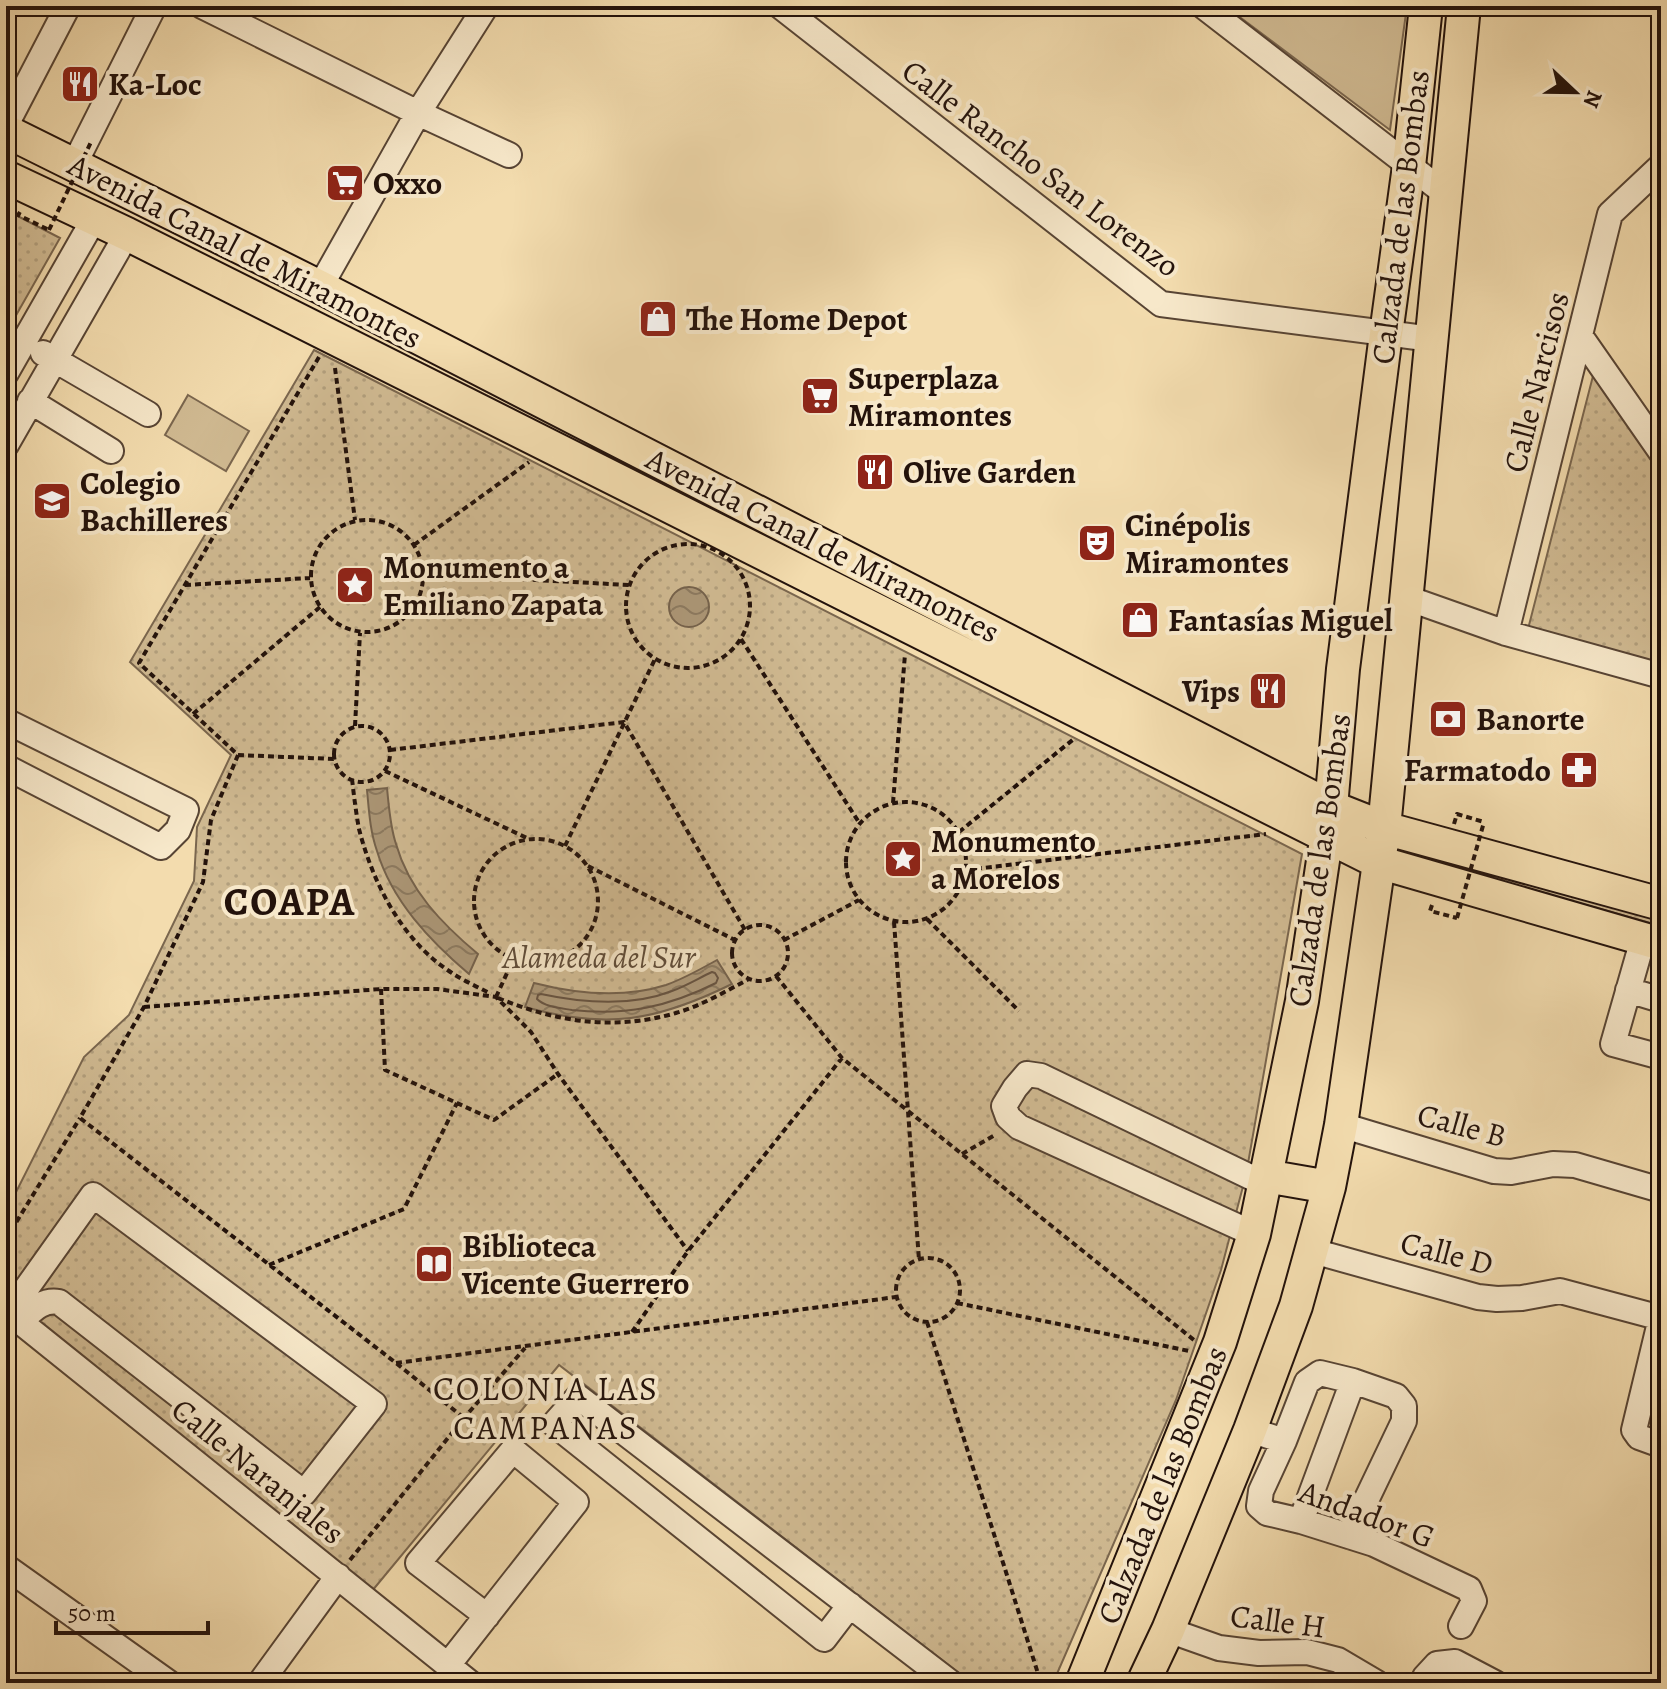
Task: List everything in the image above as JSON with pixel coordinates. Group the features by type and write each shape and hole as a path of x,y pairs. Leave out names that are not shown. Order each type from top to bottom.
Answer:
{"main road":[{"name":"Calzada de las Bombas","path":"1082,1683 1215,1357 1254,1234 1266,1180 1302,1001 1329,822 1343,669 1409,166 1426,6"},
{"name":"Calzada de las Bombas","path":"1143,1683 1250,1430 1296,1306 1329,1187 1341,1125 1384,828 1464,6"},
{"name":"Avenida Canal de Miramontes","path":"6,128 83,153 320,287 1329,822 1378,862 1652,941"},
{"name":"Avenida Canal de Miramontes","path":"6,177 127,234 1279,813 1384,828 1661,904"},
{"path":"1386,334 1405,347 1415,363 1426,395"},
{"path":"1266,1180 1329,1187"}],"street":[{"path":"6,128 68,6"},
{"path":"83,153 154,6"},
{"path":"202,6 509,155"},
{"path":"320,287 418,113 486,6"},
{"name":"Calle Rancho San Lorenzo","path":"780,6 1161,304 1432,339"},
{"path":"1203,6 1446,194"},
{"name":"Calle Narcisos","path":"1506,633 1610,214 1661,166"},
{"path":"6,373 94,219"},
{"path":"6,445 127,234"},
{"path":"1581,337 1661,452"},
{"path":"23,342 148,414"},
{"path":"30,401 111,451"},
{"path":"1407,598 1506,633 1661,676"},
{"path":"6,721 186,810 178,830 161,847 6,767"},
{"path":"1652,941 1628,990 1613,1044 1661,1057"},
{"path":"1628,990 1661,1000"},
{"path":"1254,1234 1019,1127 1008,1117 1004,1106 1027,1074 1041,1076 1266,1180"},
{"name":"Calle B","path":"1341,1125 1494,1171 1511,1172 1553,1164 1575,1165 1661,1190"},
{"path":"93,1195 374,1404 304,1493 59,1302 51,1300 10,1316 93,1195"},
{"name":"Calle D","path":"1313,1251 1478,1297 1522,1298 1560,1291 1661,1318"},
{"name":"Calle Naranjales","path":"10,1316 470,1683"},
{"path":"1661,1318 1634,1430 1639,1437 1661,1445"},
{"path":"1284,1441 1307,1382 1320,1373 1396,1396 1404,1406 1404,1421 1349,1536"},
{"path":"1301,1521 1353,1381"},
{"path":"850,1605 824,1639 554,1424 578,1397 850,1605 951,1683"},
{"name":"Andador G","path":"1250,1430 1284,1441 1261,1491 1259,1506 1267,1513 1374,1544 1469,1589 1474,1601 1461,1626"},
{"path":"448,1665 487,1616 576,1502 513,1450 418,1563 487,1616"},
{"path":"6,1567 169,1683"},
{"path":"260,1683 338,1576"},
{"name":"Calle H","path":"1168,1630 1219,1648 1259,1653 1307,1652 1338,1660 1377,1683"},
{"path":"1422,1683 1437,1664 1455,1662 1495,1683"}],"path":[{"path":"18,215 49,230 83,153"},
{"path":"331,338 355,520"},
{"path":"331,338 139,663 238,755 335,759"},
{"path":"414,545 550,447"},
{"path":"372,519 389,523 403,532 414,545 421,558 421,593 412,610 397,623 380,631 360,632 331,620 320,607 310,578 312,562 327,535 340,525 372,519"},
{"path":"695,543 716,549 733,562 748,589 749,620 741,639 728,654 712,664 692,668 673,667 655,659 640,645 629,627 626,606 629,585 640,567 655,553 674,545 695,543"},
{"path":"423,574 629,585"},
{"path":"185,585 310,578"},
{"path":"193,714 320,607"},
{"path":"893,803 907,625"},
{"path":"355,726 360,632"},
{"path":"741,639 860,824"},
{"path":"565,846 655,659"},
{"path":"959,832 1095,721"},
{"path":"390,750 624,722"},
{"path":"624,722 745,930"},
{"path":"355,726 380,732 390,750 384,770 370,780 360,782 344,774 335,759 339,739 355,726"},
{"path":"6,1239 144,1007 203,882 211,820 238,755"},
{"path":"384,770 531,840"},
{"path":"352,779 359,827 368,860 404,928 450,972 496,997 542,1015 575,1021 643,1021 677,1013 749,979"},
{"path":"912,802 931,806 947,817 959,832 966,850 966,870 954,900 942,911 911,923 894,922 874,914 859,900 849,882 846,862 849,842 860,824 874,811 893,803 912,802"},
{"path":"966,870 1265,834 1279,813"},
{"path":"1430,911 1457,918 1484,822 1457,814"},
{"path":"548,840 565,846 586,865 595,883 598,902 595,922 585,939 570,953 553,961 533,963 513,959 485,937 477,920 474,902 477,884 485,867 498,853 513,844 548,840"},
{"path":"586,865 735,940"},
{"path":"784,940 859,900"},
{"path":"927,919 1019,1011"},
{"path":"894,922 919,1260"},
{"path":"752,926 774,929 784,940 788,956 782,971 776,976 758,981 749,979 736,967 732,958 735,940 752,926"},
{"path":"496,997 513,959"},
{"path":"776,976 842,1058 1215,1357"},
{"path":"144,1007 381,989 437,989 496,997 531,1032 558,1074 688,1251"},
{"path":"381,989 385,1070 494,1120 558,1074"},
{"path":"632,1332 688,1251 842,1058"},
{"path":"269,1265 404,1209 457,1103"},
{"path":"80,1118 464,1418"},
{"path":"962,1154 996,1135"},
{"path":"919,1260 944,1262 957,1278 960,1288 957,1303 938,1320 927,1322 907,1315 896,1297 899,1276 905,1268 919,1260"},
{"path":"396,1363 896,1297"},
{"path":"957,1303 1215,1357"},
{"path":"927,1322 1041,1683"},
{"path":"338,1576 464,1418 527,1346"}],"green space":[{"path":"1225,6 1407,6 1390,130"},
{"path":"6,210 60,238 6,333"},
{"name":"Alameda del Sur","path":"314,350 1302,854 1246,1175 1221,1270 1176,1400 1053,1683 972,1683 559,1365 372,1591 6,1296 6,1212 84,1057 129,1015 194,881 197,827 231,755 130,662"},
{"path":"1594,372 1661,466 1661,669 1528,629"},
{"path":"188,395 249,431 226,471 165,435"},
{"path":"1505,874 1661,918 1661,926 1501,881"}],"water":[{"path":"689,587 703,593 709,607 703,621 689,627 675,621 669,607 675,593"},
{"path":"387,788 394,837 409,876 428,905 478,954 469,974 414,919 392,887 384,869 373,836 367,790"},
{"path":"717,960 732,984 655,1014 606,1020 525,1007 534,983 583,992 633,992 672,983"}],"place":[{"name":"Ka-Loc","path":"80,84"},
{"name":"Oxxo","path":"345,183"},
{"name":"The Home Depot","path":"658,319"},
{"name":"Superplaza Miramontes","path":"820,396"},
{"name":"Olive Garden","path":"875,472"},
{"name":"Colegio Bachilleres","path":"52,501"},
{"name":"Cinépolis Miramontes","path":"1097,543"},
{"name":"Monumento a Emiliano Zapata","path":"355,585"},
{"name":"Fantasías Miguel","path":"1140,620"},
{"name":"Vips","path":"1268,691"},
{"name":"Banorte","path":"1448,719"},
{"name":"Farmatodo","path":"1579,770"},
{"name":"Monumento a Morelos","path":"903,859"},
{"name":"Biblioteca Vicente Guerrero","path":"434,1264"}],"district":[{"name":"COAPA","path":"290,901"},
{"name":"COLONIA LAS CAMPANAS","path":"546,1408"}]}
